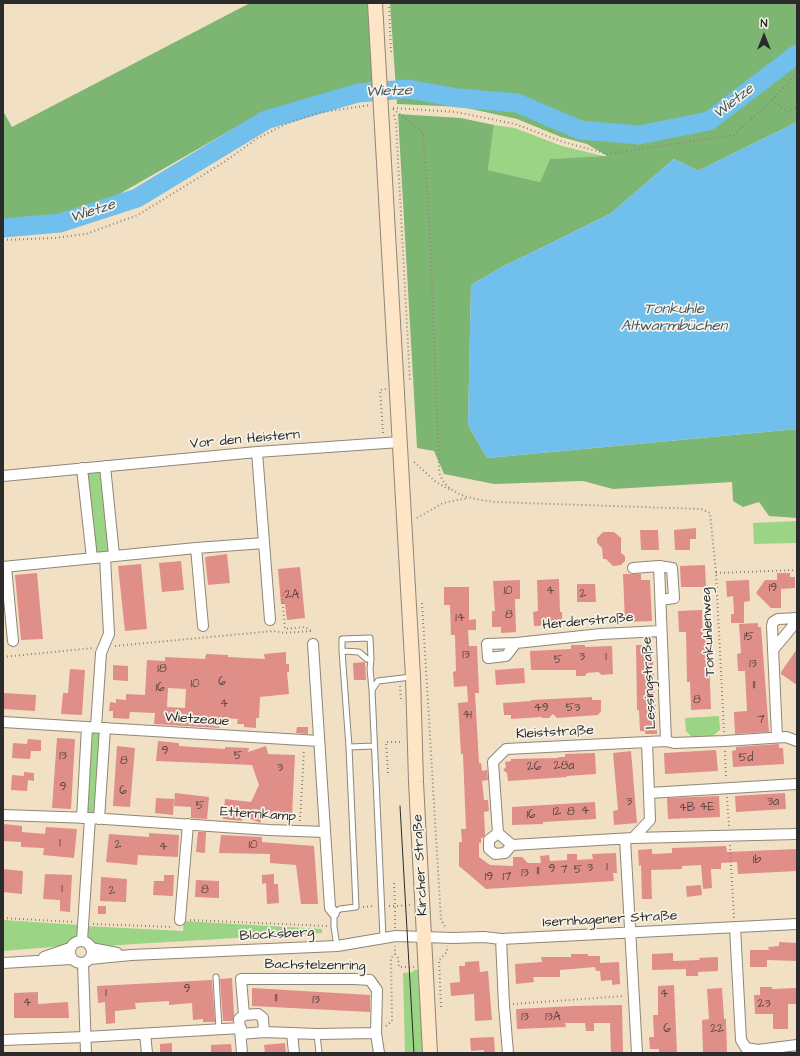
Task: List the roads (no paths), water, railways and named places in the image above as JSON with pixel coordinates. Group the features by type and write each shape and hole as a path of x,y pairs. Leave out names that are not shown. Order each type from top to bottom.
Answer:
{"main road":[{"name":"Kircher Straße","path":"375,3 380,77 386,104 400,442 413,677 416,782 430,1053"}],"street":[{"name":"Vor den Heistern","path":"3,476 257,452 400,442"},
{"path":"257,452 270,620"},
{"path":"82,941 102,650 109,634 109,556 105,466"},
{"path":"82,468 92,558"},
{"path":"13,641 4,567 109,556 264,543"},
{"path":"196,548 203,626"},
{"name":"Lessingstraße","path":"633,568 659,566 672,568 674,598 661,600 666,741"},
{"path":"777,737 772,626 778,619 797,619"},
{"path":"773,650 797,619"},
{"name":"Herderstraße","path":"516,643 601,634 662,631"},
{"path":"313,644 330,908 334,913"},
{"name":"Wietzeaue","path":"3,722 320,742"},
{"path":"90,819 96,727"},
{"name":"Lessingstraße","path":"629,839 650,820 647,742 724,742 777,737 786,737 797,741"},
{"name":"Kleiststraße","path":"498,833 493,762 506,749 647,742"},
{"path":"649,793 797,784"},
{"name":"Etternkamp","path":"3,816 90,819 299,832 325,832"},
{"path":"180,920 188,824"},
{"path":"512,845 505,853 495,854 489,849 489,840 498,833 512,845 629,839 797,834"},
{"path":"629,839 630,933 637,1053"},
{"name":"Isernhagener Straße","path":"425,937 484,937 501,939 797,924"},
{"path":"735,927 741,1040 746,1048 758,1050 797,1045"},
{"name":"Blocksberg","path":"3,963 71,959 79,964 87,961 131,955 337,946 396,936 425,937"},
{"path":"501,939 508,1053"},
{"name":"Blocksberg","path":"33,961 70,948 74,943 82,941 86,942 91,948 131,955"},
{"path":"70,948 71,959"},
{"path":"86,1053 87,961 92,952 91,948"},
{"name":"Bachstelzenring","path":"242,1053 239,1019 244,1015 241,979 370,980 377,990 376,1032 379,1053"},
{"path":"244,1015 258,1014 263,1018 264,1032"},
{"path":"3,1040 145,1034 219,1029 317,1034 376,1032"},
{"path":"292,1033 294,1053"},
{"path":"145,1034 147,1053"}],"lane":[{"path":"337,946 334,927 334,913 340,909 356,907 349,747 342,639 370,638 370,669 384,938"},
{"path":"342,651 359,652 367,659 371,659"},
{"path":"372,690 378,681 413,677"},
{"path":"349,747 374,746"},
{"path":"216,977 219,1029"},
{"path":"317,1034 319,1053"}],"water":[{"name":"Tonkuhle Altwarmbüchen","path":"797,122 797,429 487,458 468,425 471,285 502,267 610,214 674,159 698,171"}],"waterway":[{"name":"Wietze","path":"3,228 60,223 137,198 266,120 358,93 408,89 458,98 517,103 580,130 639,135 709,121 797,54"}],"tram line":[{"path":"400,806 414,1053"}]}
